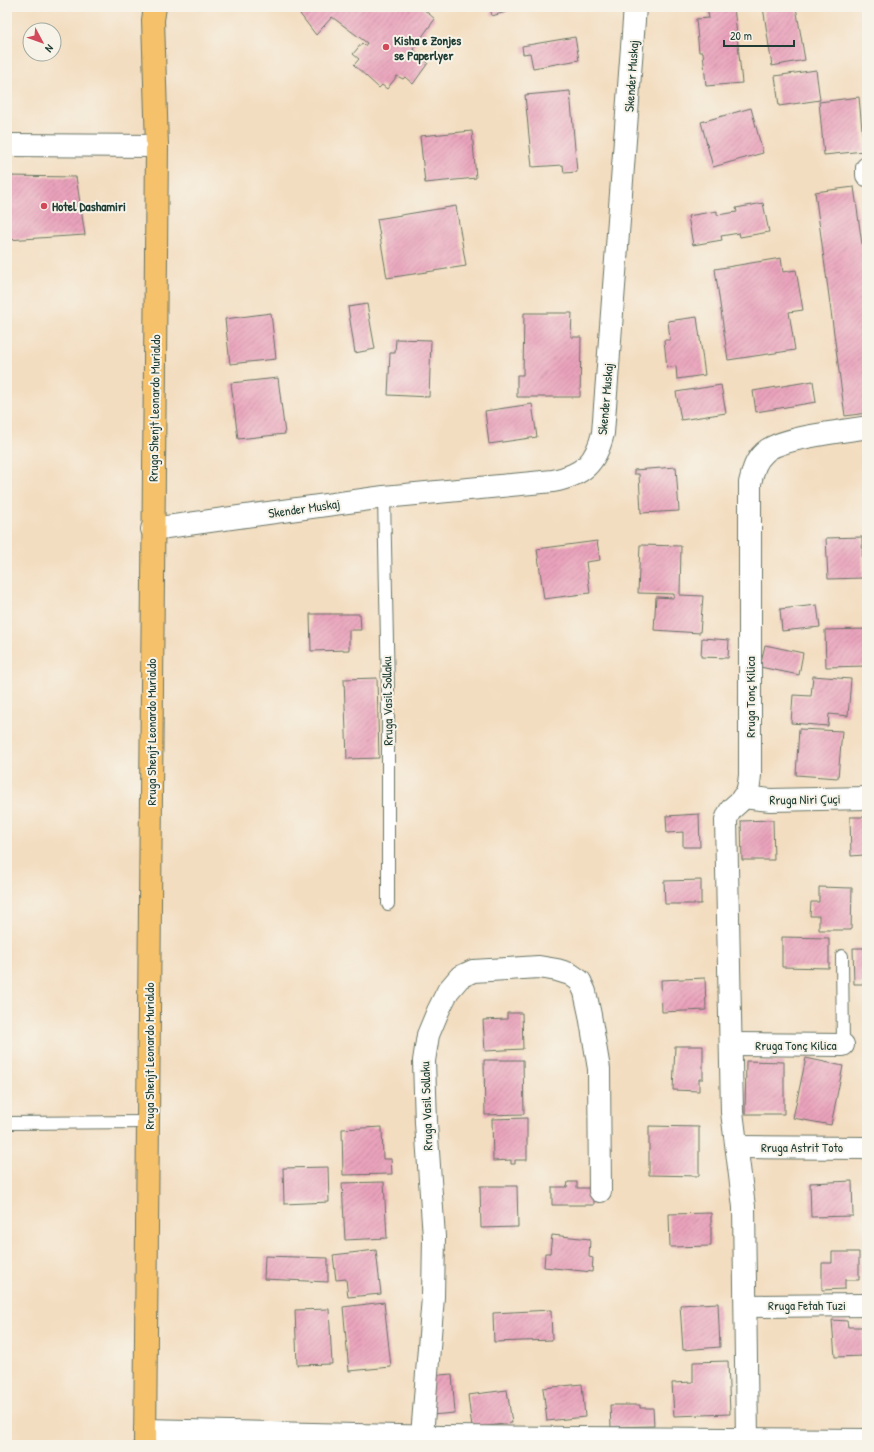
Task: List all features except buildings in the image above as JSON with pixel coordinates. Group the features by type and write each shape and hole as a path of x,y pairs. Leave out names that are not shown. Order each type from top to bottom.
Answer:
{"main road":[{"name":"Rruga Shenjt Leonardo Murialdo","path":"145,1438 152,529 157,146 153,11"}],"street":[{"name":"Skender Muskaj","path":"152,529 384,497 569,478 581,472 590,463 599,449 603,433 635,7"},
{"path":"7,145 157,146"},
{"path":"867,168 867,175"},
{"name":"Rruga Tonç Kilica","path":"747,1439 747,1306 744,1207 732,1112 726,820 729,810 743,798 749,788 750,775 750,482 754,465 764,452 778,443 867,428"},
{"name":"Rruga Niri Çuçi","path":"743,798 770,800 867,798"},
{"name":"Rruga Vasil Sollaku","path":"434,1439 434,1237 426,1123 424,1061 428,1035 438,1011 448,991 460,976 473,971 539,967 570,974 580,981 585,992 590,1015 599,1069 600,1190"},
{"name":"Rruga Tonç Kilica","path":"731,1044 843,1045"},
{"name":"Rruga Astrit Toto","path":"737,1147 867,1148"},
{"name":"Rruga Fetah Tuzi","path":"747,1306 867,1305"},
{"path":"145,1438 598,1441 747,1439 867,1440"}],"lane":[{"name":"Rruga Vasil Sollaku","path":"384,497 388,706 388,904"},
{"name":"Rruga Tonç Kilica","path":"842,956 843,1045"},
{"path":"7,1123 148,1122"}],"place":[{"name":"Kisha e Zonjes se Paperlyer","path":"386,47"},
{"name":"Hotel Dashamiri","path":"44,206"}]}
